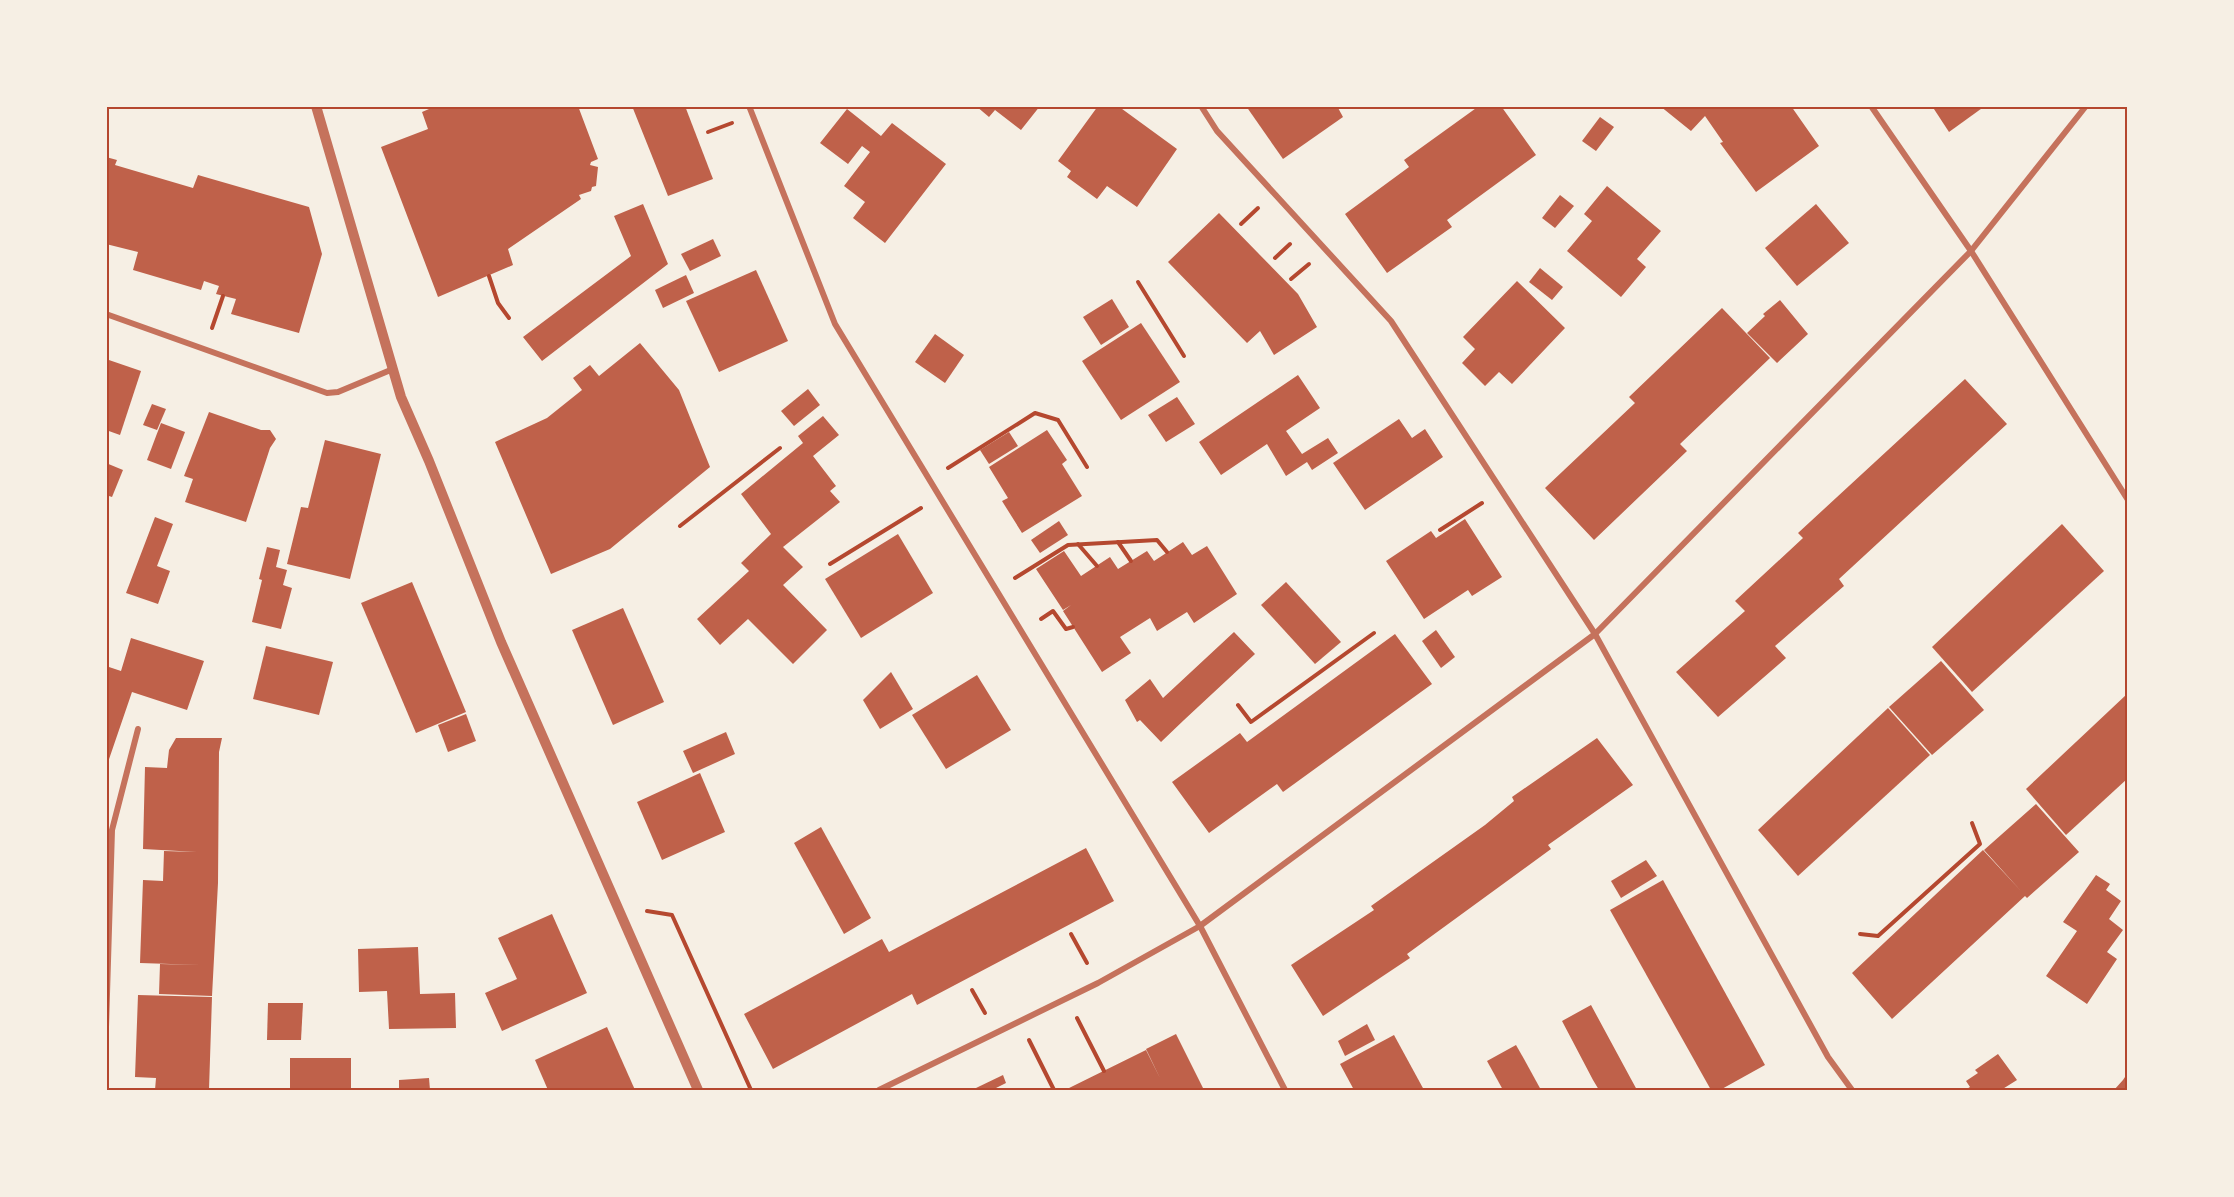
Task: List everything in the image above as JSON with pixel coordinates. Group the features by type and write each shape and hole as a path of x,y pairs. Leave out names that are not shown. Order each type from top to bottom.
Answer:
{"street":[{"path":"316,106 401,397 429,460 501,642 698,1090"},
{"path":"749,106 835,324 1200,926 1285,1090"},
{"path":"1201,106 1217,131 1391,321 1596,634 1828,1057 1852,1090"},
{"path":"1871,106 1971,251 2127,500"},
{"path":"879,1090 1067,998 1200,926 1596,634 1971,251 2086,106"},
{"path":"106,314 327,393 338,392 394,369"},
{"path":"106,1027 112,831 138,729"}],"path":[{"path":"489,276 498,303 509,318"},
{"path":"1138,282 1184,356"},
{"path":"217,313 223,296"},
{"path":"930,480 1035,413 1058,420 1087,467"},
{"path":"680,526 780,447"},
{"path":"1440,530 1502,491"},
{"path":"830,564 940,496"},
{"path":"997,589 1068,545 1157,540 1167,552"},
{"path":"1118,542 1131,561"},
{"path":"1078,544 1097,566"},
{"path":"1022,631 1053,611 1066,629 1073,627"},
{"path":"1238,705 1251,722 1374,633"},
{"path":"1860,934 1878,936 1980,844 1972,823"},
{"path":"617,906 672,915 751,1090"},
{"path":"1071,934 1098,982"},
{"path":"1067,998 1104,1071"},
{"path":"1020,1021 1054,1090"}],"building":[{"path":"436,106 578,106 598,159 590,165 598,167 596,186 592,187 591,191 579,195 581,199 508,249 513,265 438,297 381,147 428,129 422,112"},
{"path":"632,106 685,106 713,179 668,196"},
{"path":"976,106 1040,106 1021,130 995,110 989,117"},
{"path":"1098,106 1118,106 1177,149 1137,207 1107,186 1097,199 1067,177 1071,171 1058,161"},
{"path":"1246,106 1337,106 1343,117 1283,159"},
{"path":"1479,106 1501,106 1536,155 1447,220 1452,227 1387,273 1345,214 1409,167 1404,160"},
{"path":"1660,106 1791,106 1819,146 1756,192 1720,143 1723,142 1705,116 1691,131"},
{"path":"1932,106 1985,106 1949,132"},
{"path":"847,109 881,136 892,123 946,164 885,243 853,218 865,202 844,186 870,152 862,146 848,164 820,143"},
{"path":"1600,117 1614,127 1596,151 1582,141"},
{"path":"106,157 117,160 115,165 193,188 198,175 309,207 322,254 299,333 231,314 236,299 216,294 219,286 204,281 201,290 133,270 138,252 106,244"},
{"path":"1607,186 1661,231 1637,259 1646,267 1621,297 1567,251 1592,221 1584,214"},
{"path":"1560,195 1574,206 1555,228 1542,218"},
{"path":"643,204 668,264 542,361 523,337 631,256 614,216"},
{"path":"1816,204 1849,243 1797,286 1765,248"},
{"path":"1219,213 1298,294 1317,327 1274,355 1260,331 1247,343 1168,262"},
{"path":"713,239 721,256 690,271 681,254"},
{"path":"1540,268 1563,287 1552,300 1529,282"},
{"path":"756,270 788,341 719,372 686,301"},
{"path":"686,275 694,293 663,308 655,290"},
{"path":"1517,281 1565,328 1512,384 1499,372 1485,386 1462,363 1475,349 1463,337"},
{"path":"1112,299 1129,327 1101,345 1083,317"},
{"path":"1780,300 1808,334 1777,363 1747,333 1765,316 1763,314"},
{"path":"1722,308 1770,358 1680,444 1687,451 1594,540 1545,488 1635,403 1629,397"},
{"path":"1141,323 1180,382 1121,420 1082,361"},
{"path":"935,334 964,355 945,383 915,362"},
{"path":"640,343 679,390 710,467 610,549 551,574 495,442 547,418 582,390 573,378 590,365 599,376"},
{"path":"106,359 141,371 120,435 106,430"},
{"path":"1298,375 1320,408 1286,431 1302,454 1328,438 1338,453 1312,470 1307,462 1286,476 1267,444 1221,475 1199,442"},
{"path":"1965,379 2007,424 1839,579 1844,586 1775,646 1786,658 1718,717 1676,672 1745,611 1735,601 1803,538 1798,533"},
{"path":"808,389 820,405 794,426 781,411"},
{"path":"1177,397 1195,424 1166,442 1148,415"},
{"path":"152,404 166,409 157,430 143,425"},
{"path":"209,412 261,430 270,430 276,439 270,448 246,522 185,502 193,479 184,476"},
{"path":"823,416 839,435 813,456 836,486 830,491 840,502 783,547 803,567 783,585 827,630 793,664 748,619 720,645 697,619 749,571 741,563 771,534 741,494 803,443 798,436"},
{"path":"1399,419 1412,438 1425,429 1443,457 1365,510 1333,463"},
{"path":"161,423 185,432 171,469 147,460"},
{"path":"1047,430 1067,460 1062,464 1082,496 1022,533 1002,501 1008,498 989,467"},
{"path":"1009,432 1018,446 989,464 980,450"},
{"path":"325,440 381,454 350,579 287,564 301,507 308,508"},
{"path":"106,463 123,470 112,497 106,495"},
{"path":"155,517 173,524 157,566 170,571 158,604 126,593"},
{"path":"1465,519 1502,577 1472,596 1468,590 1424,619 1386,561 1431,531 1436,538"},
{"path":"1059,521 1068,535 1040,553 1031,540"},
{"path":"2062,524 2104,571 1972,692 1932,647"},
{"path":"898,534 933,593 861,638 825,579"},
{"path":"1183,542 1192,555 1207,546 1237,594 1194,623 1187,612 1157,631 1150,618 1120,637 1131,653 1102,672 1063,611 1071,605 1063,610 1036,569 1064,551 1081,576 1110,557 1118,569 1147,551 1154,561"},
{"path":"267,547 280,550 276,567 287,570 283,585 292,588 281,629 252,622"},
{"path":"412,582 466,712 416,733 361,603"},
{"path":"1286,582 1341,642 1315,664 1261,605"},
{"path":"623,608 664,702 613,725 572,630"},
{"path":"1436,630 1455,657 1441,668 1422,641"},
{"path":"1234,632 1255,654 1161,742 1140,720 1137,722 1125,700 1150,679 1163,698"},
{"path":"1395,634 1432,684 1283,792 1277,784 1209,833 1172,782 1240,733 1247,742"},
{"path":"131,638 204,661 187,710 132,692 106,768 106,666 121,671"},
{"path":"266,646 333,662 319,715 253,699"},
{"path":"1941,661 1984,710 1932,755 1889,707"},
{"path":"891,672 913,709 880,729 863,700"},
{"path":"977,675 1011,730 946,769 912,715"},
{"path":"2127,694 2127,779 2066,835 2026,789"},
{"path":"1888,708 1930,755 1798,876 1758,830"},
{"path":"466,714 476,741 448,752 438,725"},
{"path":"726,732 735,754 693,773 683,751"},
{"path":"176,738 222,738 219,752 218,883 212,996 159,994 160,964 201,965 140,963 143,880 163,881 164,851 197,852 143,849 145,767 167,768 169,750"},
{"path":"1597,738 1633,785 1548,845 1551,849 1407,954 1410,958 1323,1016 1291,965 1374,910 1371,906 1485,825 1514,801 1512,797"},
{"path":"700,773 725,832 662,860 637,802"},
{"path":"2036,804 2079,852 2027,898 2025,896 1892,1019 1852,973 1983,850 2021,891 1984,850"},
{"path":"821,827 871,918 844,934 794,843"},
{"path":"1086,848 1114,901 917,1005 912,994 773,1069 744,1014 882,939 889,952"},
{"path":"1646,860 1657,876 1621,898 1611,881"},
{"path":"2096,875 2110,884 2106,890 2121,901 2109,919 2123,930 2107,952 2117,959 2087,1004 2046,976 2077,931 2063,922"},
{"path":"1663,880 1765,1065 1720,1090 1711,1090 1610,910"},
{"path":"552,914 587,993 502,1031 485,993 517,979 498,938"},
{"path":"418,947 420,994 455,993 456,1028 389,1029 387,991 359,992 358,949"},
{"path":"138,995 212,997 209,1090 155,1090 156,1078 135,1077"},
{"path":"268,1003 303,1003 301,1040 267,1040"},
{"path":"1591,1005 1637,1090 1599,1090 1593,1080 1562,1021"},
{"path":"1367,1024 1375,1040 1345,1056 1338,1041"},
{"path":"607,1027 635,1090 548,1090 535,1060"},
{"path":"1176,1034 1204,1090 1065,1090 1146,1050 1160,1078 1146,1049"},
{"path":"1394,1035 1424,1090 1354,1090 1340,1064"},
{"path":"1516,1045 1541,1090 1503,1090 1487,1061"},
{"path":"1998,1054 2017,1080 2001,1090 1965,1090 1970,1087 1966,1081 1978,1073 1975,1070"},
{"path":"290,1058 351,1058 351,1090 290,1090"},
{"path":"2127,1074 2127,1090 2114,1090 2123,1080"},
{"path":"1003,1075 1006,1083 992,1090 976,1088"},
{"path":"429,1078 430,1090 399,1090 399,1080"}]}
